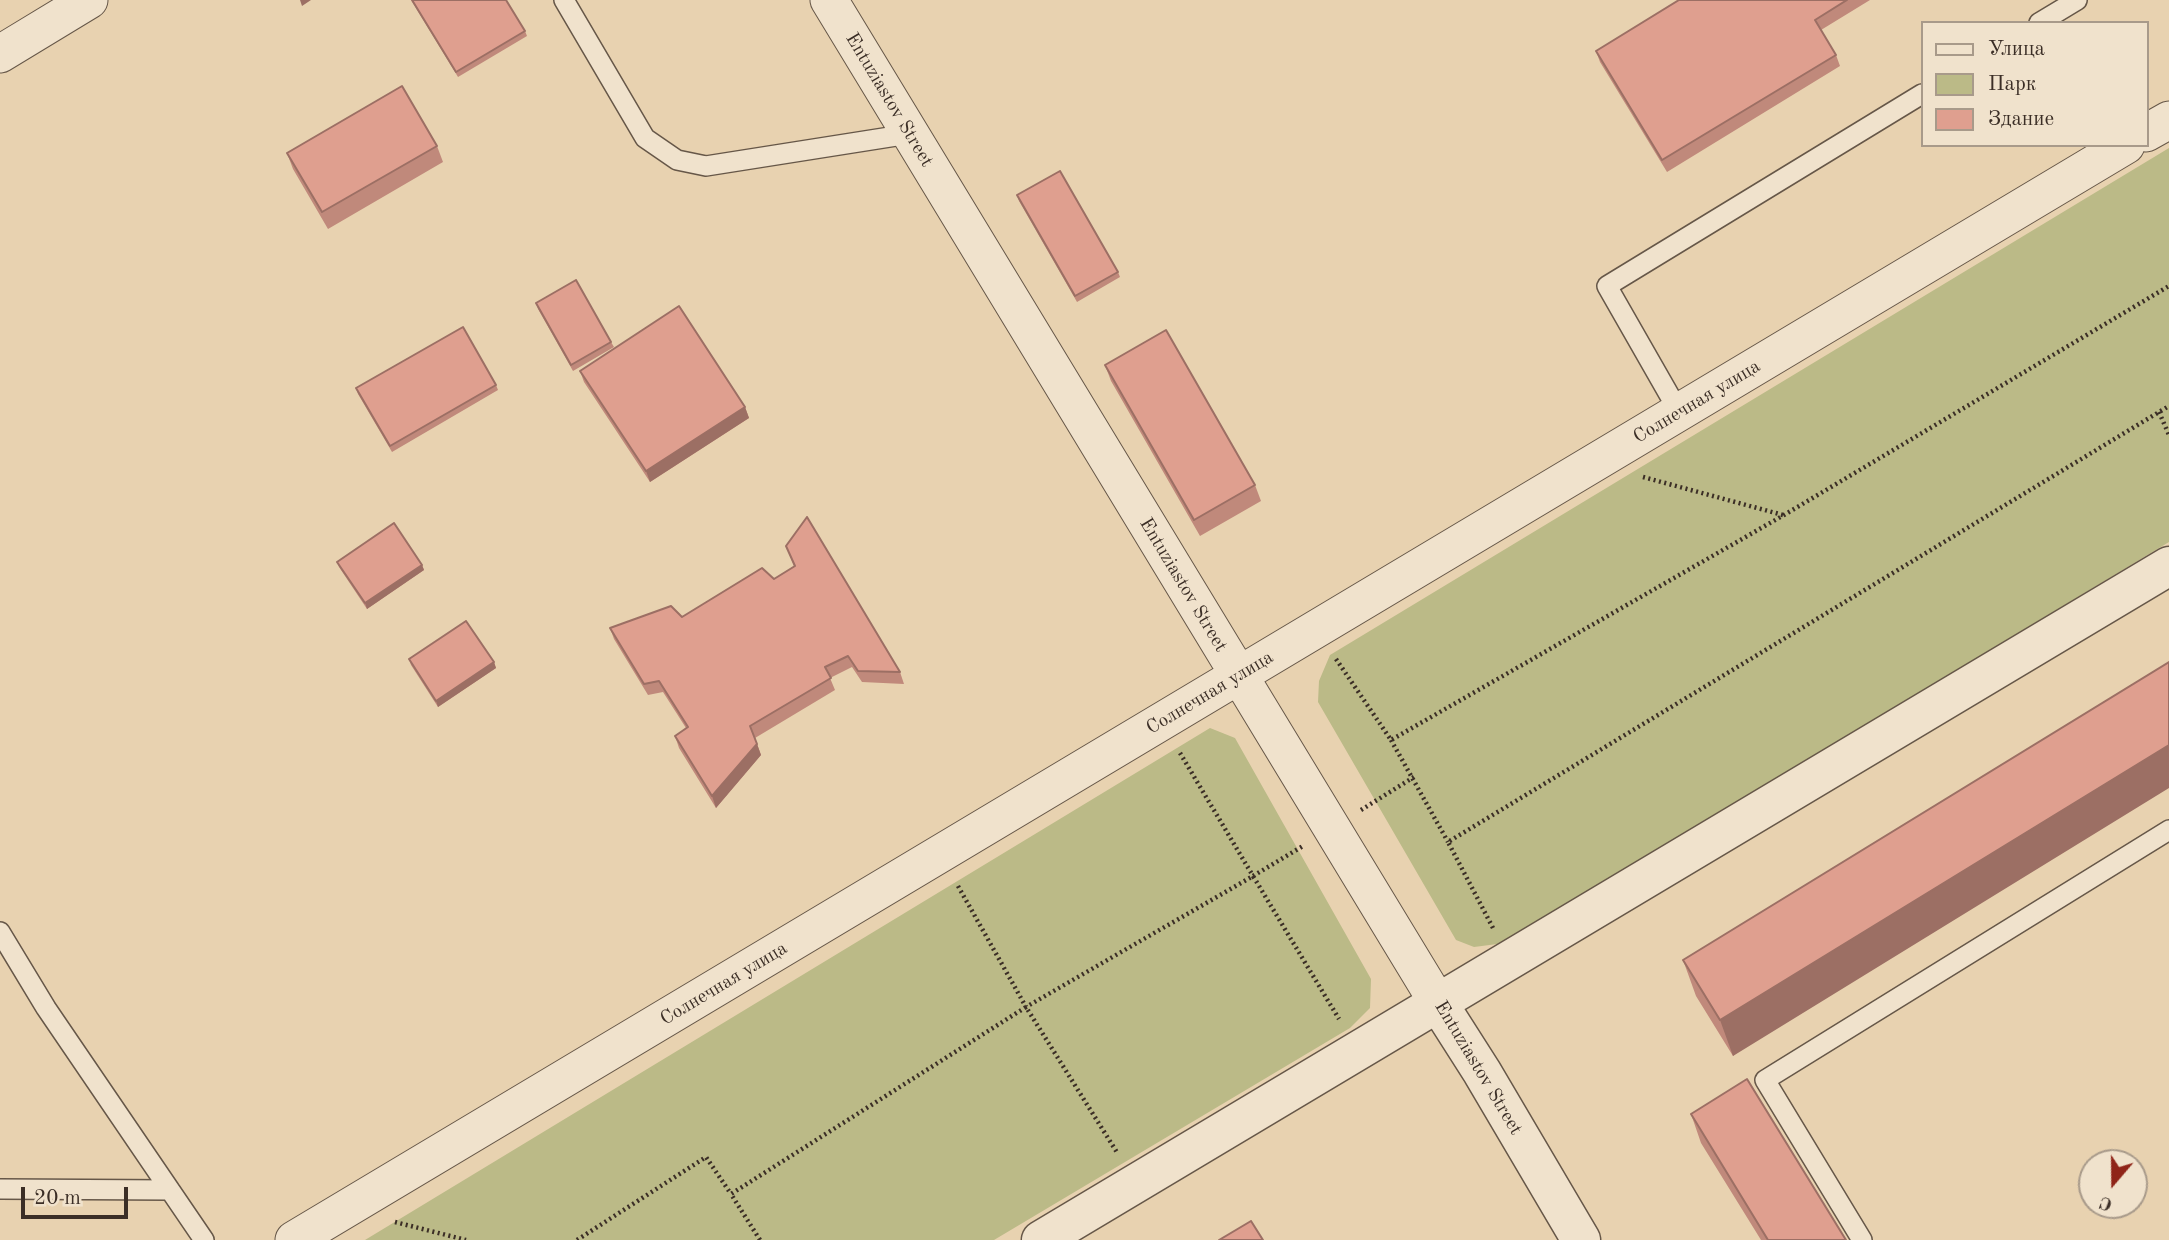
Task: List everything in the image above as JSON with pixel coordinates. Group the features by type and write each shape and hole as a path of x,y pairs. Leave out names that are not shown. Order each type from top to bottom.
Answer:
{"street":[{"path":"0,54 89,0"},
{"name":"Entuziastov Street","path":"829,0 1238,676 1333,827 1581,1240"},
{"path":"2148,132 2169,120"},
{"name":"Солнечная улица","path":"295,1240 2123,147"},
{"path":"1041,1240 2169,566"}],"lane":[{"path":"564,0 645,138 677,160 706,166 909,134"},
{"path":"2042,21 2077,0"},
{"path":"1679,412 1607,286 1920,95"},
{"path":"1862,1240 1765,1080 2169,830"},
{"path":"0,932 46,1007 204,1240"},
{"path":"0,1189 170,1190"}],"path":[{"path":"1391,740 1784,515 2169,286"},
{"path":"1448,842 2169,406"},
{"path":"2159,412 2169,435"},
{"path":"1594,464 1784,515"},
{"path":"1316,629 1413,777 1509,960"},
{"path":"1161,722 1357,1051"},
{"path":"731,1194 1026,1007 1253,876 1413,777"},
{"path":"940,855 1026,1007 1136,1183"},
{"path":"577,1240 706,1157 760,1240"},
{"path":"347,1209 466,1240"}],"green space":[{"path":"2169,148 2169,542 1505,943 1474,947 1456,940 1318,702 1319,681 1330,655"},
{"path":"1210,728 1235,738 1371,979 1370,1008 1350,1028 994,1240 365,1240"}],"building":[{"path":"412,0 506,0 525,31 456,72"},
{"path":"1679,0 1847,0 1815,20 1836,55 1662,160 1596,51"},
{"path":"402,86 437,146 322,212 287,153"},
{"path":"1060,171 1118,272 1075,296 1017,195"},
{"path":"576,280 611,342 571,365 536,303"},
{"path":"679,306 745,407 646,471 580,371"},
{"path":"463,327 496,385 390,446 356,388"},
{"path":"1166,330 1255,485 1194,520 1105,365"},
{"path":"807,517 900,672 858,671 848,656 825,667 831,678 750,726 757,744 712,796 675,736 688,727 659,681 644,684 610,628 671,606 682,617 762,568 774,579 795,566 786,546"},
{"path":"394,523 422,565 365,603 337,562"},
{"path":"466,621 494,662 436,701 409,659"},
{"path":"2169,662 2169,745 1720,1020 1683,960"},
{"path":"1747,1079 1846,1240 1768,1240 1691,1114"},
{"path":"1251,1221 1263,1240 1219,1240"}]}
